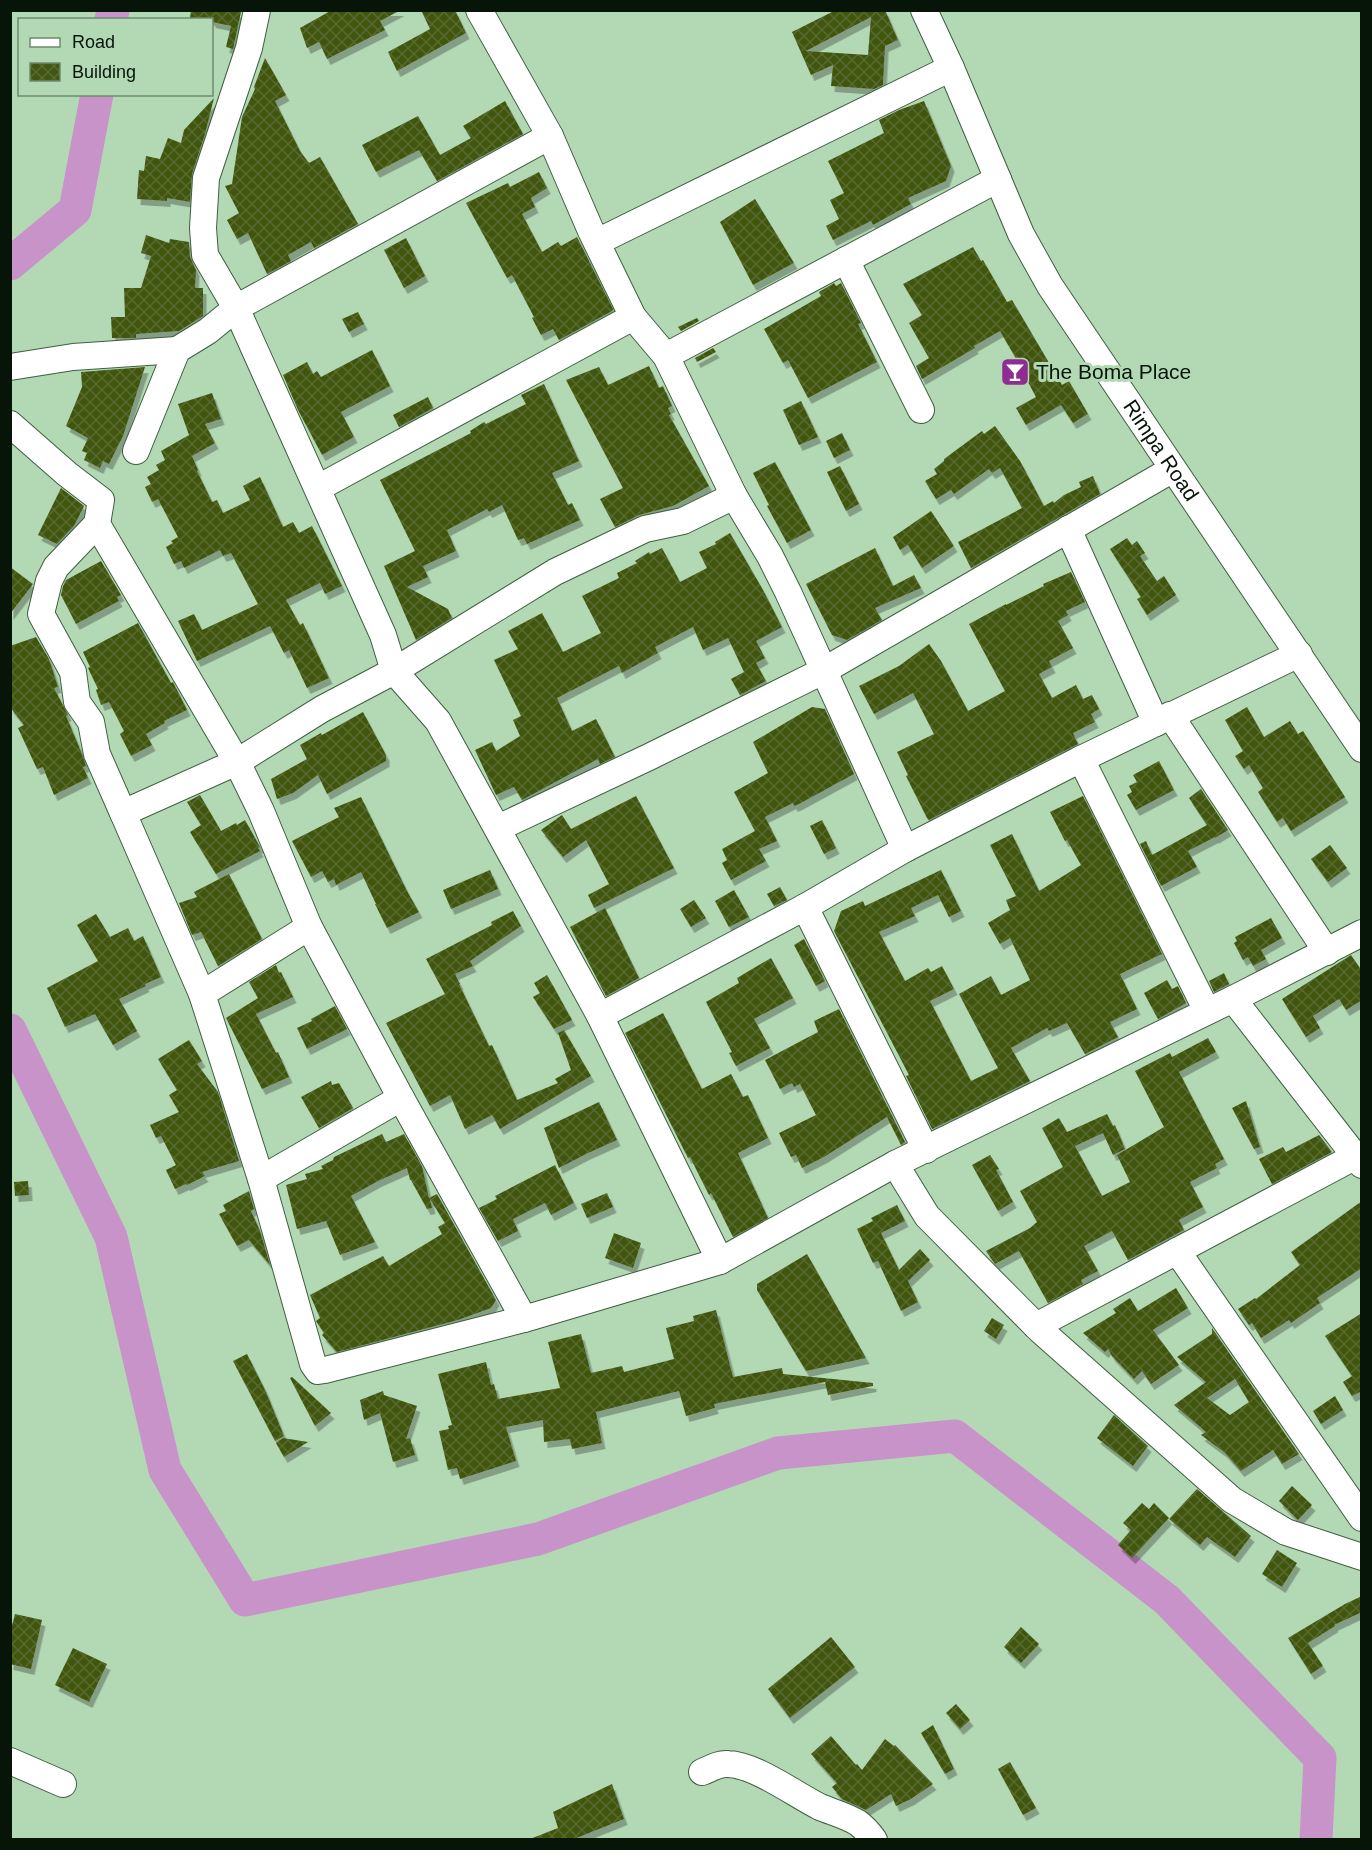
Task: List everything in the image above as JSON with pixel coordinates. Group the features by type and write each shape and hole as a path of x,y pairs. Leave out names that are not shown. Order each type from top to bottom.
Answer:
{"street":[{"path":"257,10 249,48 206,178 203,228 205,255 236,308 318,488 383,635 394,671 438,721 498,828 600,1016 720,1260"},
{"path":"479,10 550,136 633,317 666,356 734,496 770,556 905,849"},
{"name":"Rimpa Road","path":"924,10 1021,234 1050,286 1362,749"},
{"path":"597,242 951,68"},
{"path":"10,367 73,357 177,350 208,331 236,308 550,136"},
{"path":"666,356 998,179"},
{"path":"846,260 921,410"},
{"path":"318,488 633,317"},
{"path":"136,451 177,350"},
{"path":"10,424 67,474 101,500 97,524 56,567 49,581 41,614 73,672 77,702 91,722 98,754 202,994 261,1179 313,1364 318,1371 524,1319 720,1260 895,1164 1233,999 1362,933"},
{"path":"498,828 823,671 1173,469"},
{"path":"123,813 237,762 322,709 394,671 555,572 645,529 683,521 734,496"},
{"path":"97,524 237,762 261,812 309,927 524,1319"},
{"path":"1068,529 1163,719 1327,952"},
{"path":"600,1016 805,907 905,849 1081,759 1299,654"},
{"path":"1081,759 1207,1011"},
{"path":"805,907 926,1150"},
{"path":"202,994 309,927"},
{"path":"1036,1326 1176,1251 1359,1160 1233,999"},
{"path":"261,1179 401,1098"},
{"path":"895,1164 927,1216 1036,1326 1232,1500 1286,1532 1362,1557"},
{"path":"1176,1251 1362,1518"},
{"path":"10,1761 63,1784"},
{"path":"702,1772 721,1764 743,1767 770,1778 821,1807 855,1821 874,1839"}],"building":[{"path":"191,10 241,12 233,49 226,47 231,26 213,22 213,18 190,18"},
{"path":"332,10 401,10 380,21 385,30 327,59 319,42 307,48 300,28"},
{"path":"421,10 455,10 466,33 397,71 388,52 430,29"},
{"path":"836,10 885,10 898,40 885,46 883,85 874,89 831,86 833,65 811,75 792,32","holes":["871,17 868,55 806,51"]},
{"path":"265,58 286,95 275,101 300,151 309,163 320,157 358,224 314,248 311,242 288,255 291,261 267,274 248,233 237,239 227,220 239,213 225,186 232,184 242,117 255,89"},
{"path":"214,98 192,174 190,202 167,198 167,201 137,199 139,170 144,171 146,156 160,159 168,138 181,143 184,130"},
{"path":"505,101 523,134 437,181 419,150 376,172 362,145 418,116 440,155 471,138 463,126"},
{"path":"924,101 951,166 946,181 908,198 911,204 873,225 871,221 833,240 826,226 839,219 830,200 844,193 828,161 884,133 879,120"},
{"path":"539,172 547,188 531,198 535,207 522,214 542,252 558,242 561,246 577,237 613,309 559,340 553,329 541,335 512,275 507,278 466,203 508,183 510,187"},
{"path":"755,199 794,263 753,285 720,222"},
{"path":"146,235 169,243 170,239 189,242 190,257 196,270 195,288 203,288 203,316 179,331 136,334 136,338 112,338 111,317 125,317 124,288 141,288 151,256 141,253"},
{"path":"406,238 425,276 404,288 384,250"},
{"path":"973,247 1007,302 1012,300 1062,385 1069,381 1088,414 1073,423 1061,405 1026,425 1016,408 1036,397 1000,331 922,379 916,366 929,358 909,323 922,315 903,284"},
{"path":"834,283 836,286 841,283 877,362 808,398 788,360 783,363 764,329 821,296 819,292"},
{"path":"358,312 364,324 349,332 342,319"},
{"path":"697,318 699,321 681,331 678,327"},
{"path":"713,348 716,352 697,362 695,358"},
{"path":"372,350 390,386 341,412 354,437 322,455 298,410 283,375 307,362 313,374 317,371 321,377"},
{"path":"649,366 659,388 663,386 672,406 668,408 671,414 669,415 709,486 673,506 639,515 615,527 600,499 623,488 566,380 599,367 608,385"},
{"path":"145,367 123,436 109,464 103,461 100,468 84,460 87,453 82,451 88,438 66,426 82,387 81,372"},
{"path":"544,384 579,461 552,473 568,505 572,503 580,520 527,544 524,538 518,540 502,505 489,512 487,509 447,530 456,551 423,566 428,577 407,587 448,609 452,618 416,640 384,566 415,551 380,480 471,433 470,431 484,422 486,424 526,404 521,395"},
{"path":"212,393 221,419 205,424 215,443 192,456 212,502 217,500 223,513 250,500 243,486 260,477 283,527 293,522 299,533 312,526 342,586 325,594 320,583 286,600 300,625 303,623 329,678 307,688 289,650 284,653 270,626 197,661 178,621 194,614 202,630 258,604 231,553 223,556 220,550 184,568 181,561 174,564 166,547 178,537 158,499 152,502 145,487 151,484 147,477 159,470 156,465 165,460 161,451 189,435 178,404"},
{"path":"428,397 433,408 399,427 393,415"},
{"path":"801,401 818,437 799,445 783,410"},
{"path":"995,426 1020,461 1044,506 1053,501 1054,503 1081,487 1079,482 1093,476 1100,494 971,568 958,542 1022,508 1000,468 992,473 989,469 954,494 951,490 936,499 925,481 937,474 934,469 944,459 982,431 984,434"},
{"path":"842,433 850,450 834,458 826,441"},
{"path":"775,462 811,530 787,543 767,506 769,505 753,473"},
{"path":"840,466 859,504 846,511 827,472"},
{"path":"61,488 84,506 74,526 57,544 38,535"},
{"path":"931,511 954,546 922,568 908,545 900,550 893,537"},
{"path":"730,533 782,627 756,641 765,658 756,663 766,681 740,695 731,679 744,672 728,638 703,650 693,627 655,647 658,653 622,673 619,666 557,698 572,731 596,719 615,757 600,764 598,759 522,800 514,787 496,795 475,750 492,742 496,751 520,736 513,720 521,716 494,660 518,649 508,631 542,613 563,652 601,633 582,596 619,578 617,573 637,563 635,561 649,552 650,554 662,548 680,582 707,568 699,552 716,544 715,542"},
{"path":"1127,538 1132,545 1137,541 1145,553 1140,556 1157,581 1164,576 1176,595 1147,615 1137,599 1141,597 1110,549"},
{"path":"875,548 893,586 914,575 921,588 875,608 882,620 847,640 832,635 806,584"},
{"path":"101,561 121,595 117,597 119,601 76,624 61,595 63,586 66,580"},
{"path":"10,567 33,584 10,614"},
{"path":"1071,572 1085,602 1066,611 1068,615 1058,621 1073,648 1049,661 1052,667 1039,674 1052,698 1076,685 1083,699 1092,695 1099,709 1091,714 1095,722 1073,733 1078,744 929,820 906,776 908,775 897,752 934,734 913,693 874,714 859,686 899,666 929,644 941,661 968,711 1005,691 969,624 1044,586 1043,584"},
{"path":"138,623 187,710 164,721 165,723 146,734 152,745 131,756 120,734 124,731 109,702 101,705 96,690 98,689 83,652"},
{"path":"36,637 49,659 58,687 54,688 68,715 66,716 82,754 86,766 83,767 88,778 54,795 43,767 37,769 18,728 24,725 10,707 10,646"},
{"path":"812,707 825,709 854,774 799,804 794,806 793,803 765,817 777,841 759,849 766,861 731,880 722,863 727,860 722,849 755,831 734,792 768,773 753,742"},
{"path":"1247,707 1264,737 1290,721 1298,734 1303,731 1345,797 1291,831 1283,818 1277,822 1258,792 1263,788 1249,765 1244,769 1235,756 1243,751 1225,720"},
{"path":"363,712 386,755 386,761 327,794 318,775 293,793 277,799 271,779 307,759 300,745"},
{"path":"1159,761 1174,790 1136,810 1127,795 1132,792 1129,786 1137,782 1133,775"},
{"path":"1201,789 1228,830 1188,851 1197,867 1161,886 1140,844 1146,841 1152,855 1207,825 1189,798"},
{"path":"200,795 221,831 245,820 260,851 216,874 190,832 201,825 187,802"},
{"path":"636,796 674,868 594,908 588,895 609,884 586,840 563,857 541,830 562,815 571,829"},
{"path":"1083,796 1162,954 1120,974 1137,1009 1110,1022 1118,1037 1085,1054 1067,1023 1049,1031 1047,1028 1011,1048 1030,1081 932,1129 906,1076 909,1075 834,931 841,911 863,901 865,906 941,870 961,911 949,917 938,895 911,908 915,916 879,932 905,981 928,968 931,972 942,966 954,989 930,1001 971,1081 998,1068 959,994 991,976 1001,995 1030,980 1010,938 1000,944 988,923 1010,910 1006,900 1016,896 990,845 1012,834 1039,891 1081,865 1050,812"},
{"path":"361,797 419,912 387,928 361,872 336,885 334,879 328,882 322,871 311,877 292,841 339,817 334,808"},
{"path":"822,820 836,848 824,854 810,826"},
{"path":"1330,845 1347,868 1328,882 1311,859"},
{"path":"490,870 498,889 451,909 443,890"},
{"path":"229,874 262,939 218,966 201,932 192,935 179,903 197,897 194,892"},
{"path":"780,887 787,900 774,906 767,894"},
{"path":"734,890 749,917 729,927 715,901"},
{"path":"694,900 706,918 691,927 680,909"},
{"path":"605,908 639,978 606,996 570,927"},
{"path":"513,911 521,926 470,961 473,966 455,974 459,984 489,1046 492,1045 517,1100 558,1083 555,1079 571,1070 558,1033 564,1030 591,1076 500,1129 492,1115 465,1129 450,1095 430,1106 386,1023 445,994 426,959 492,925 491,922"},
{"path":"96,914 110,937 128,928 134,941 143,936 161,977 119,999 137,1031 113,1045 95,1014 65,1027 47,988 98,961 77,925"},
{"path":"1271,918 1282,938 1261,950 1266,959 1253,966 1248,957 1243,960 1234,943 1237,941 1235,937"},
{"path":"804,939 825,981 816,986 794,945"},
{"path":"1351,955 1362,971 1362,1000 1346,1010 1339,999 1313,1016 1320,1028 1306,1037 1282,999"},
{"path":"771,958 793,998 754,1019 770,1048 736,1066 729,1053 732,1052 706,1002 739,983 737,978"},
{"path":"276,965 293,997 256,1014 276,1053 278,1052 289,1077 262,1089 226,1018 258,998 249,982"},
{"path":"1224,973 1229,984 1214,992 1209,981"},
{"path":"547,975 572,1020 554,1029 533,997 540,993 534,983"},
{"path":"1167,980 1172,989 1178,986 1186,1003 1158,1019 1144,993"},
{"path":"335,1006 347,1029 307,1049 297,1028"},
{"path":"839,1009 905,1142 901,1145 887,1117 824,1157 802,1168 796,1155 791,1157 779,1133 816,1115 800,1084 794,1087 792,1083 780,1089 765,1060 818,1032 814,1021"},
{"path":"663,1013 702,1089 731,1074 743,1097 748,1095 768,1138 738,1153 768,1218 733,1237 711,1193 709,1195 690,1157 688,1158 625,1033"},
{"path":"1208,1038 1216,1052 1179,1072 1224,1159 1215,1164 1217,1168 1190,1182 1203,1207 1179,1220 1184,1230 1128,1260 1112,1231 1084,1246 1098,1271 1081,1280 1083,1284 1048,1303 1019,1251 995,1264 986,1251 1037,1222 1020,1191 1063,1167 1042,1128 1059,1118 1067,1132 1107,1114 1113,1126 1115,1125 1125,1149 1113,1155 1103,1133 1075,1146 1102,1196 1130,1182 1117,1155 1164,1127 1135,1071 1170,1053 1172,1057"},
{"path":"189,1040 202,1061 197,1064 218,1092 239,1161 202,1172 205,1176 175,1189 166,1170 176,1165 161,1136 156,1138 150,1125 179,1112 169,1095 177,1090 158,1059"},
{"path":"331,1081 332,1085 339,1083 353,1108 319,1128 301,1097"},
{"path":"1246,1101 1260,1147 1254,1149 1232,1108"},
{"path":"599,1102 617,1140 559,1168 544,1128"},
{"path":"382,1134 386,1142 404,1134 422,1166 429,1198 437,1194 496,1300 491,1308 458,1320 337,1352 322,1335 324,1333 316,1321 320,1318 310,1295 383,1256 389,1266 442,1234 438,1227 445,1223 430,1199 432,1208 427,1209 410,1180 407,1168 351,1196 375,1242 340,1255 326,1221 297,1229 286,1185 307,1179 305,1174 323,1169 321,1166 333,1160 334,1157"},
{"path":"1319,1135 1332,1152 1272,1184 1259,1159 1283,1147 1286,1152"},
{"path":"990,1155 999,1169 996,1170 1013,1202 998,1211 972,1165"},
{"path":"555,1165 574,1203 551,1215 545,1203 513,1219 518,1231 498,1241 479,1208 497,1199 495,1196"},
{"path":"28,1181 29,1195 15,1196 14,1182"},
{"path":"249,1191 254,1209 251,1211 260,1231 270,1265 249,1240 237,1246 219,1214 226,1211 223,1205"},
{"path":"607,1193 613,1207 587,1218 581,1204"},
{"path":"1362,1201 1362,1268 1317,1298 1320,1303 1291,1323 1289,1320 1261,1338 1252,1323 1249,1325 1238,1309 1256,1299 1300,1265 1291,1252"},
{"path":"897,1205 905,1221 881,1233 899,1270 920,1249 930,1260 908,1281 918,1302 901,1311 878,1261 873,1263 857,1229 873,1221 871,1218"},
{"path":"614,1233 641,1243 633,1268 605,1258"},
{"path":"807,1254 866,1358 806,1371 757,1290 757,1284"},
{"path":"1176,1288 1188,1308 1153,1330 1179,1365 1151,1384 1142,1371 1134,1379 1108,1349 1105,1352 1083,1333 1116,1313 1113,1309 1130,1298 1138,1311"},
{"path":"716,1310 733,1377 782,1368 783,1374 873,1383 873,1386 828,1395 825,1382 714,1404 715,1408 686,1416 679,1391 596,1412 602,1443 572,1449 570,1439 544,1442 543,1420 506,1427 516,1461 460,1479 457,1468 448,1470 439,1431 449,1429 448,1426 452,1425 438,1374 486,1362 491,1385 494,1384 498,1399 560,1388 548,1342 581,1334 591,1373 622,1366 624,1372 674,1359 666,1328 694,1321 693,1316"},
{"path":"1362,1313 1362,1391 1352,1396 1343,1382 1352,1376 1325,1336"},
{"path":"992,1318 1004,1325 996,1339 984,1331"},
{"path":"1212,1328 1299,1454 1282,1464 1273,1450 1241,1471 1224,1452 1201,1435 1206,1432 1174,1405 1206,1382 1177,1357 1212,1334","holes":["1235,1379 1249,1402 1230,1415 1207,1398"]},
{"path":"247,1354 284,1436 275,1441 233,1361"},
{"path":"292,1377 331,1413 315,1426 290,1378"},
{"path":"383,1391 384,1395 417,1406 406,1439 410,1438 415,1455 393,1462 380,1413 364,1420 360,1400"},
{"path":"1335,1396 1343,1410 1321,1424 1313,1411"},
{"path":"1114,1415 1148,1446 1133,1466 1097,1438"},
{"path":"283,1438 308,1442 284,1457 276,1443"},
{"path":"1292,1486 1312,1505 1298,1520 1279,1501"},
{"path":"1197,1489 1251,1536 1235,1557 1207,1537 1200,1545 1169,1519"},
{"path":"1142,1503 1149,1509 1154,1503 1169,1518 1132,1558 1118,1545 1131,1530 1123,1523"},
{"path":"1277,1550 1297,1563 1282,1587 1262,1574"},
{"path":"1362,1596 1362,1612 1334,1625 1308,1643 1323,1666 1311,1674 1288,1638"},
{"path":"15,1614 42,1620 31,1669 10,1664 10,1633"},
{"path":"1021,1627 1039,1644 1021,1663 1004,1647"},
{"path":"831,1637 855,1667 790,1718 768,1689"},
{"path":"73,1648 107,1664 89,1702 55,1685"},
{"path":"956,1704 970,1720 960,1729 946,1713"},
{"path":"933,1725 954,1769 945,1774 921,1733"},
{"path":"831,1736 862,1770 885,1739 895,1745 933,1784 896,1806 891,1794 866,1810 842,1799 832,1787 837,1783 811,1754"},
{"path":"1010,1762 1036,1808 1023,1815 998,1769"},
{"path":"612,1784 624,1819 574,1839 530,1839 558,1828 553,1812"}],"waterway":[{"path":"111,18 113,10"},
{"path":"10,264 75,210 97,96"},
{"path":"10,1030 111,1237 165,1470 245,1600 538,1539 778,1453 955,1436 1167,1600 1320,1758 1316,1840"}],"place":[{"name":"The Boma Place","path":"1015,372"}]}
